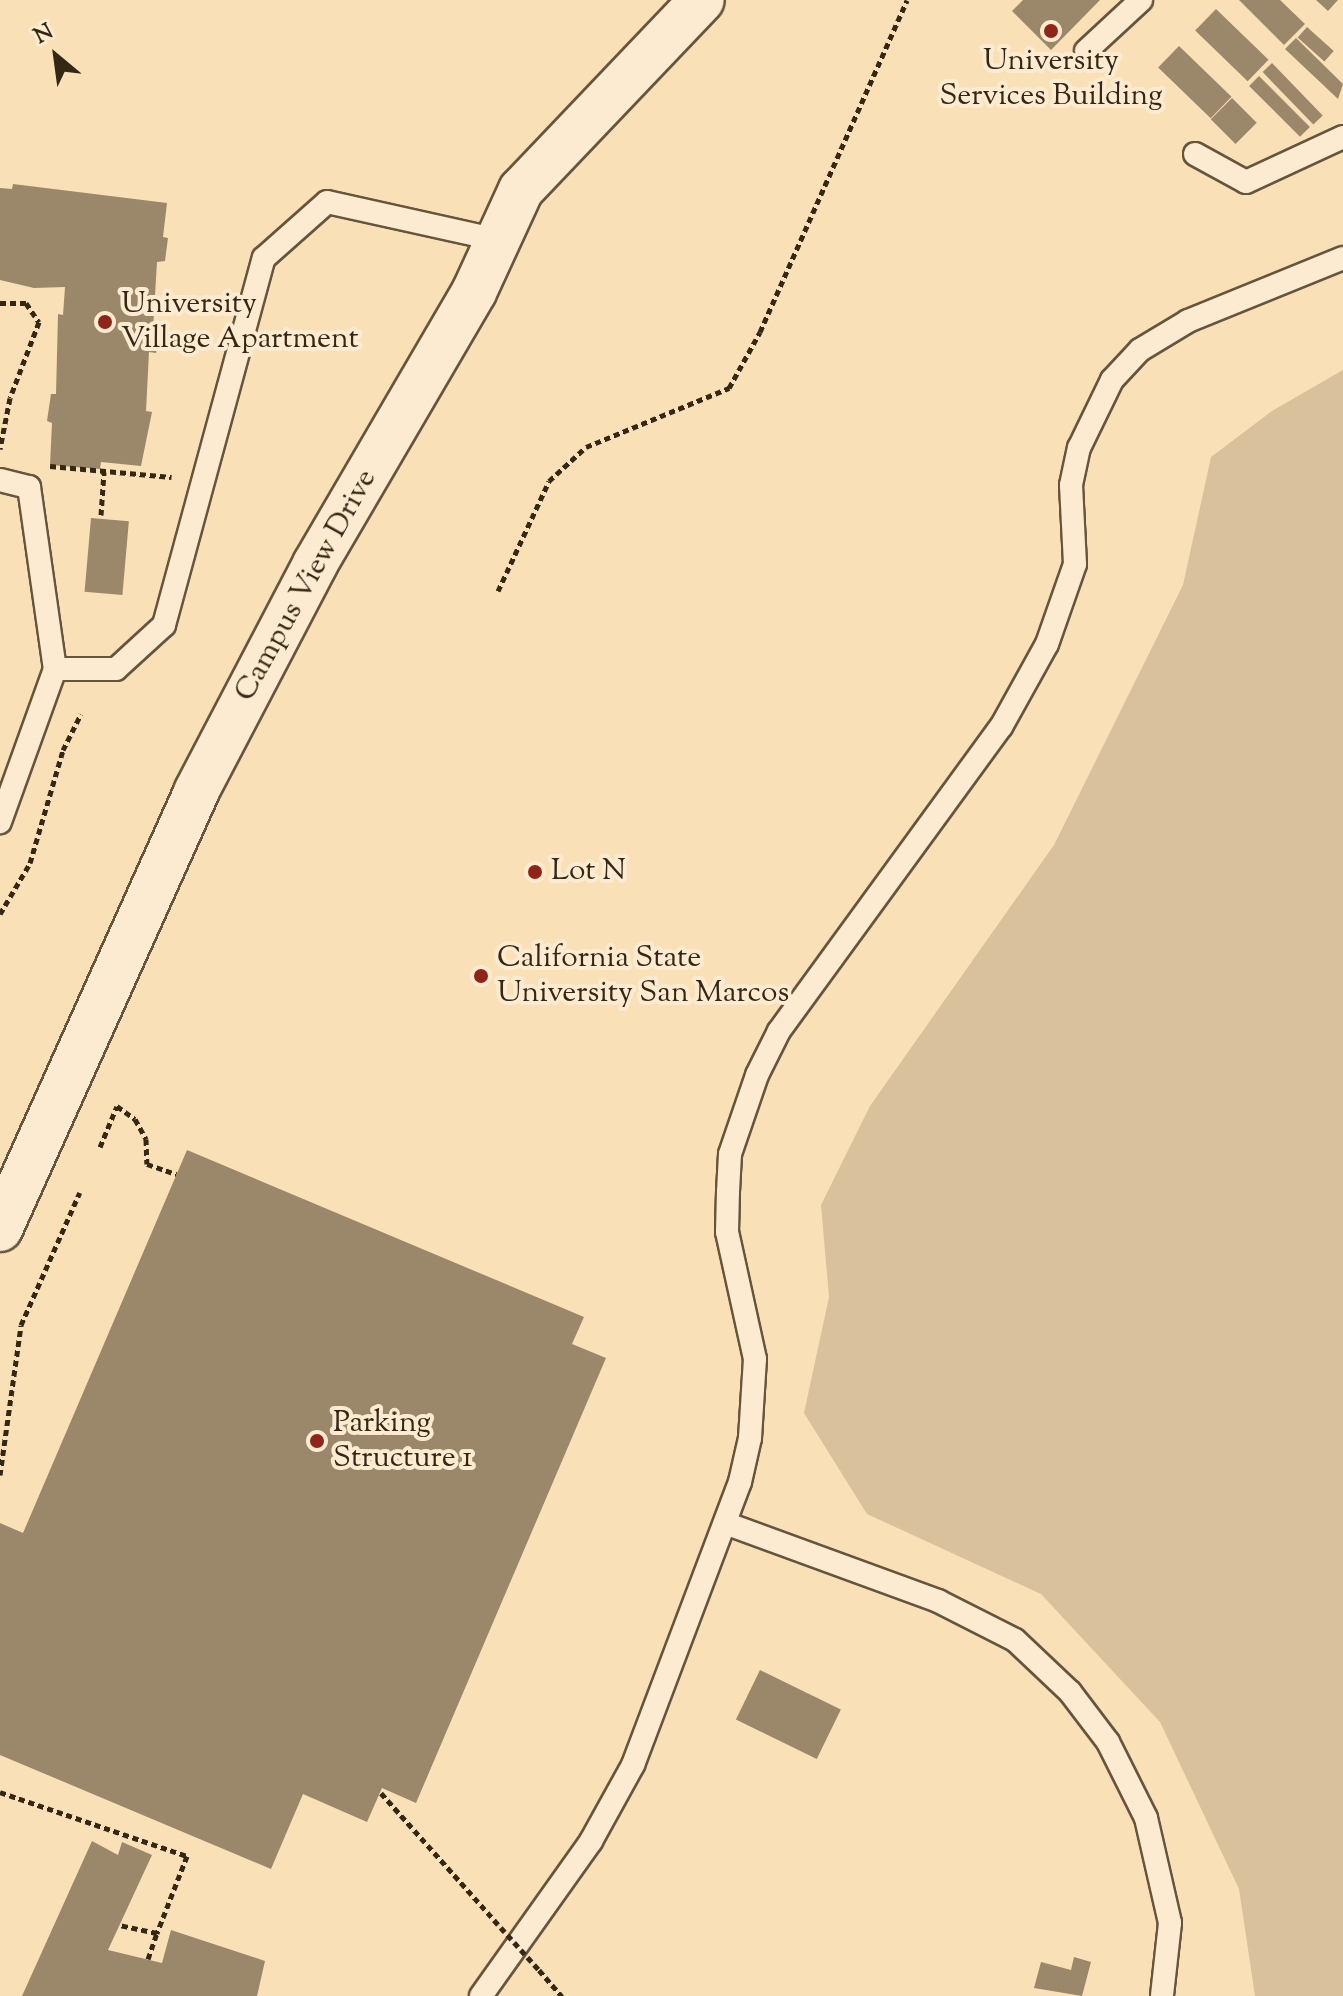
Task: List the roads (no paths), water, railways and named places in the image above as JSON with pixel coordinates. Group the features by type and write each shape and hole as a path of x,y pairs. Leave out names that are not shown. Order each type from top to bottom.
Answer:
{"street":[{"name":"Campus View Drive","path":"0,1229 196,792 315,564 474,292 521,190 702,0"}],"lane":[{"path":"1086,51 1141,0"},
{"path":"1195,154 1246,182 1343,137"},
{"path":"55,669 116,669 164,625 264,258 327,202 498,240"},
{"path":"481,1996 591,1841 633,1765 725,1523 750,1438 755,1359 727,1232 730,1154 757,1075 779,1031 985,751 1047,644 1075,564 1071,485 1079,448 1112,380 1140,350 1188,321 1343,258"},
{"path":"0,480 29,487 55,669 0,822"},
{"path":"725,1523 938,1601 1015,1640 1070,1692 1108,1742 1146,1818 1170,1923 1162,1996"}],"place":[{"name":"University Services Building","path":"1051,31"},
{"name":"University Village Apartment","path":"105,322"},
{"name":"Lot N","path":"535,872"},
{"name":"California State University San Marcos","path":"481,976"},
{"name":"Parking Structure 1","path":"317,1441"}]}
